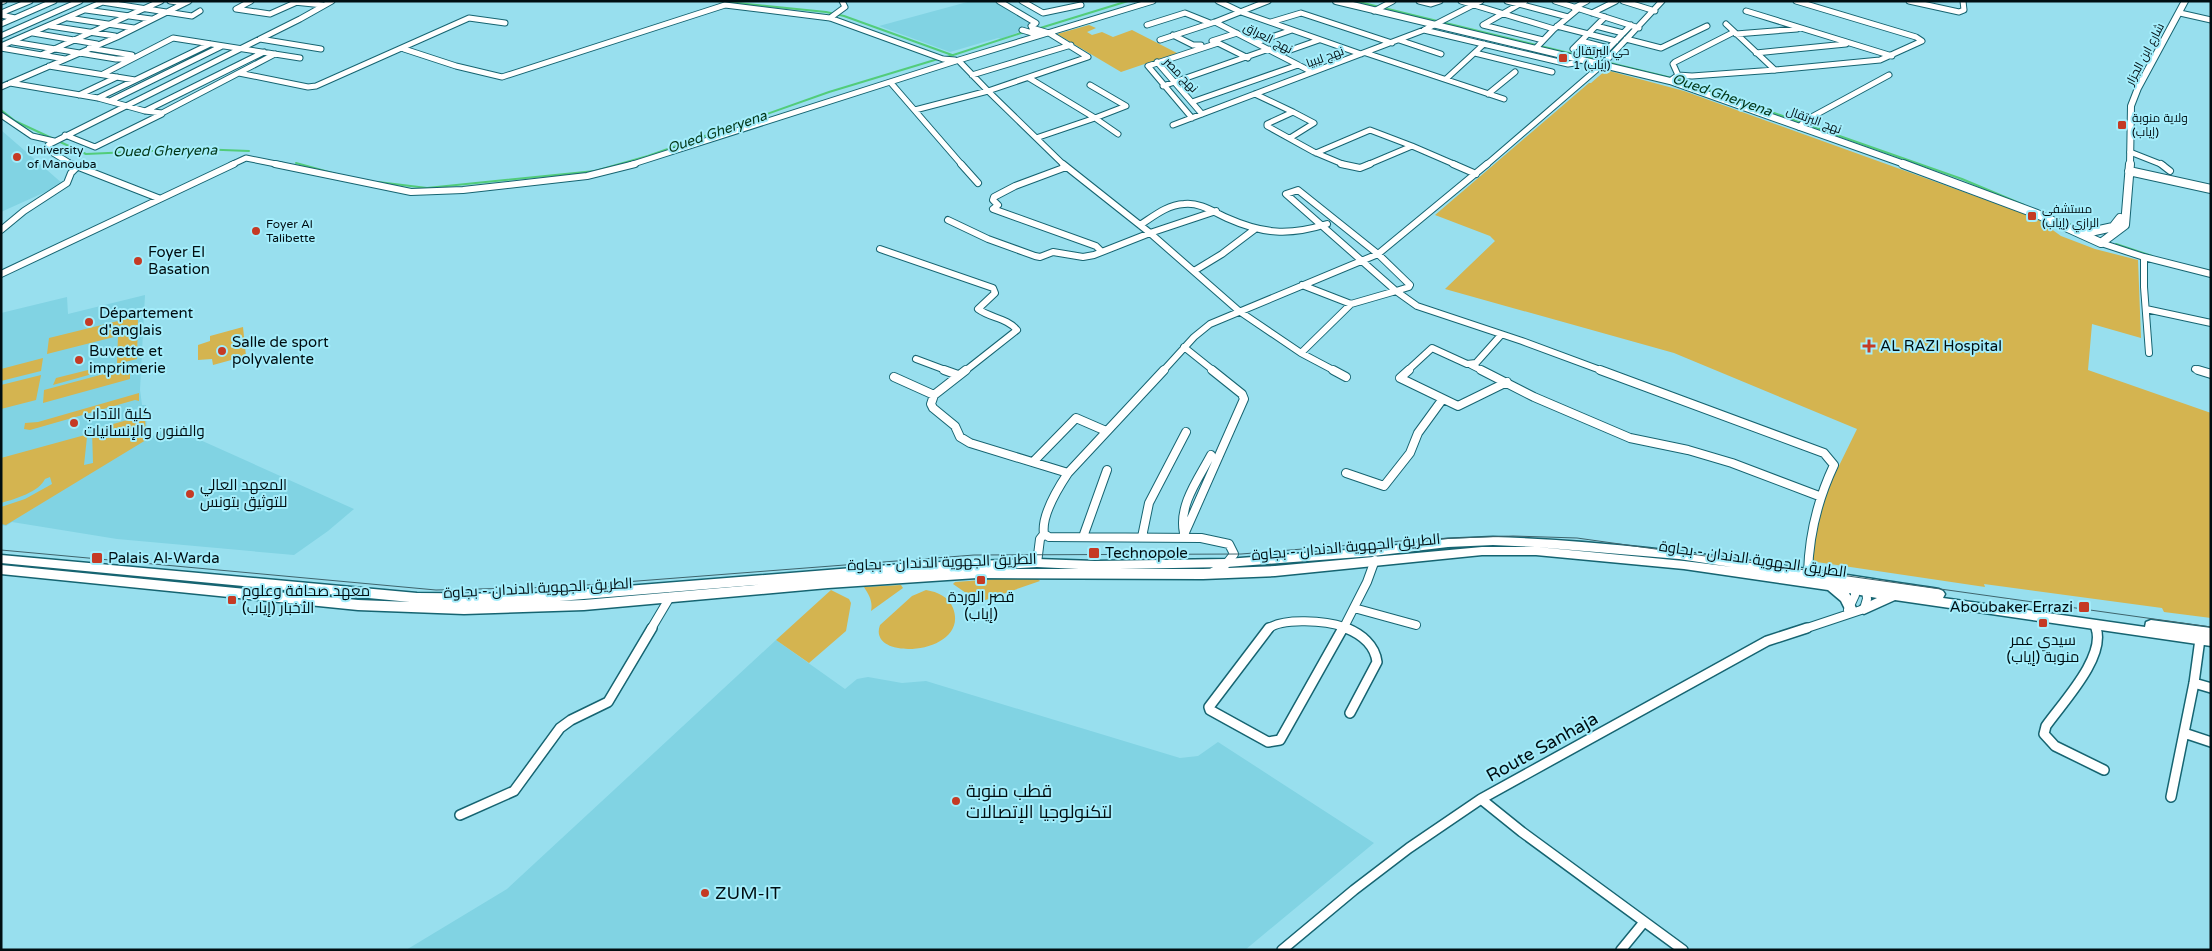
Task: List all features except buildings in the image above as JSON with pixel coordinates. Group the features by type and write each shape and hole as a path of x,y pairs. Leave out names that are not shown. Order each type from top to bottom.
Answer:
{"main road":[{"name":"الطريق الجهوية الدندان - بجاوة","path":"1,569 358,605 464,609 584,604 1037,568 1227,563 1373,552 1448,543 1493,541 1622,548 1808,574 1894,595 2096,625 2204,636"},
{"name":"الطريق الجهوية الدندان - بجاوة","path":"1,559 417,598 527,599 915,567 1037,568 1203,574 1275,571 1482,551 1536,551 1667,563 1831,586 1860,586 2001,604 2204,636"},
{"path":"257,595 268,585"},
{"path":"1831,586 1846,598 1846,612"},
{"path":"1864,609 1894,595"}],"street":[{"path":"1,14 30,1"},
{"path":"1,24 54,1"},
{"path":"1,36 80,1"},
{"path":"41,55 161,1"},
{"path":"170,1 187,2"},
{"path":"251,1 236,9 270,14 297,2"},
{"path":"289,1 323,6"},
{"path":"158,198 77,167 48,150 48,145 332,1"},
{"path":"834,15 844,7 842,1"},
{"path":"999,1 1036,23 1031,29"},
{"path":"1022,1 1043,13 1081,5"},
{"path":"1,274 248,157 349,180 420,192 481,188 587,176 646,161 1153,1"},
{"path":"1218,1 1241,12 1319,40 1504,99"},
{"path":"1160,40 1213,23 1268,1"},
{"name":"نهج البرتقال","path":"1336,1 1378,8 1438,22 1671,80 1802,124 1968,187 2101,243"},
{"path":"1378,8 1393,1"},
{"path":"1419,1 1431,4 1440,1"},
{"path":"1460,1 1499,14 1616,41"},
{"name":"نهج ليبيا","path":"1172,125 1392,43 1424,30 1481,1"},
{"path":"1507,1 1568,17"},
{"path":"1525,1 1483,24 1542,41"},
{"path":"1536,47 1576,8 1587,1"},
{"path":"1592,13 1616,1"},
{"path":"1622,1 1654,11"},
{"path":"1037,568 1040,539 1044,534 1043,527 1046,517 1057,490 1068,472 1140,397 1184,347 1210,324 1378,254 1476,174 1604,63 1639,28 1662,1"},
{"path":"1671,80 1678,75 1692,76 1774,70 1880,60 1892,56 1922,40 1796,1"},
{"path":"1909,1 1960,12 1964,10 1964,1"},
{"name":"شارع ابن الجزار","path":"2101,243 2125,225 2130,117 2138,88 2185,1"},
{"path":"1,48 103,2 192,16 200,11"},
{"path":"1,87 116,37 187,2"},
{"path":"1558,2 1639,28"},
{"path":"404,49 456,66 502,78 721,6 834,15 940,58 959,61 1066,167 1150,233 1239,311 1301,353 1346,377"},
{"path":"1067,8 1075,12"},
{"path":"86,10 152,20"},
{"path":"1746,11 1892,56"},
{"name":"نهج العراق","path":"1147,26 1185,12 1257,42 1312,72"},
{"path":"1271,22 1295,13 1301,13 1392,43"},
{"path":"2180,13 2211,20"},
{"path":"1,14 31,23"},
{"path":"1573,49 1605,17"},
{"path":"68,18 134,28"},
{"path":"239,73 308,87 316,86 404,49 469,18 505,23"},
{"path":"1726,24 1774,70"},
{"path":"1603,54 1631,25"},
{"path":"50,26 116,37"},
{"path":"1596,26 1623,33"},
{"path":"1626,39 1661,48 1707,26"},
{"path":"1678,75 1673,66 1675,62 1707,44 1735,33 1801,28"},
{"path":"1031,29 1041,36"},
{"path":"915,110 988,91 1088,57 1049,33 1031,29 1022,30"},
{"path":"1257,42 1292,30"},
{"path":"1424,30 1568,64 1575,63 1581,59"},
{"path":"33,33 97,44"},
{"path":"1173,36 1195,46 1237,33"},
{"path":"103,74 173,38 300,58"},
{"path":"260,39 320,49"},
{"path":"1280,54 1319,40"},
{"path":"1399,40 1441,54"},
{"path":"1581,41 1608,48"},
{"path":"13,42 78,53 131,59"},
{"path":"1157,62 1218,43 1248,58"},
{"path":"98,98 210,44"},
{"path":"1446,80 1484,44"},
{"path":"1756,53 1850,44"},
{"path":"972,75 1071,45"},
{"path":"110,101 222,46"},
{"path":"1,48 65,59"},
{"path":"90,48 138,56"},
{"path":"1163,86 1248,58 1269,49"},
{"path":"145,111 264,52"},
{"path":"1475,53 1552,72"},
{"path":"1,115 19,129 39,140 59,138 95,148 275,54"},
{"name":"نهج مصر","path":"1192,118 1148,67 1157,62 1202,114"},
{"path":"1192,102 1298,65"},
{"path":"49,66 135,80"},
{"path":"1488,94 1514,72"},
{"path":"1802,124 1889,75"},
{"path":"79,95 117,77"},
{"path":"1029,78 1118,134"},
{"path":"10,83 98,98 145,111 167,112"},
{"path":"891,83 978,183"},
{"path":"1036,138 1126,106 1090,85"},
{"path":"1255,94 1314,124 1290,138"},
{"path":"1293,112 1266,125 1316,153 1357,169 1412,146"},
{"path":"1316,153 1370,130 1476,174"},
{"path":"2129,166 2159,162 2170,171"},
{"path":"2129,166 2150,174 2211,189"},
{"path":"1,230 24,211 67,183 71,172 77,167"},
{"path":"1066,167 1015,186 994,197 993,200 998,205 993,209 1096,246 1100,250 1099,253"},
{"path":"1301,353 1351,304 1396,291 1409,287 1409,282 1378,254 1299,190 1286,194 1396,291 1426,310 1501,334 1824,453 1831,459 1834,465 1819,496 1809,535 1808,574"},
{"path":"1140,225 1160,210 1178,203 1190,202 1216,211 1255,229 1284,233 1306,230 1337,221"},
{"path":"2082,234 2113,227 2118,222 2125,208"},
{"path":"948,220 988,239 1035,256 1044,256 1053,252 1082,257 1099,253 1150,233 1216,211"},
{"path":"1194,271 1222,254 1255,229"},
{"path":"2101,243 2144,257 2211,274"},
{"path":"880,249 987,285 995,290 995,293 978,309 983,313 1009,322 1018,330 934,395 931,404 933,408 955,426 956,433 961,438 970,443 1068,472"},
{"path":"2144,257 2149,353"},
{"path":"1302,285 1351,304"},
{"path":"2146,309 2211,324"},
{"path":"1471,364 1476,363 1501,334"},
{"path":"1184,347 1242,394 1244,399 1184,535"},
{"path":"1507,382 1458,406 1442,400 1400,378 1432,348 1471,364 1507,382 1534,397 1630,438 1672,446 1715,458 1775,478 1819,496"},
{"path":"916,359 958,376"},
{"path":"2195,370 2211,374"},
{"path":"894,377 934,395"},
{"path":"1346,473 1384,486 1410,453 1418,433 1442,400"},
{"path":"1034,461 1076,418 1106,431"},
{"path":"1142,537 1149,503 1186,432"},
{"path":"1184,535 1183,519 1185,506 1211,455"},
{"path":"1083,537 1107,470"},
{"path":"1044,534 1049,537 1184,535 1229,544 1234,553 1223,568 1203,574"},
{"path":"1350,713 1377,662 1378,657 1368,642 1344,626 1288,622 1273,624 1210,704 1210,710 1268,742 1280,740 1344,626 1354,608 1375,560"},
{"path":"1860,586 1868,599 1864,609"},
{"path":"1846,612 1860,586"},
{"path":"460,815 514,792 560,728 571,720 608,702 670,597"},
{"path":"1354,608 1416,625"},
{"name":"Route Sanhaja","path":"1282,950 1354,890 1409,848 1481,799 1759,645 1846,612 1864,609"},
{"path":"2096,625 2099,637 2093,660 2046,726 2044,734 2055,746 2104,770"},
{"path":"2171,797 2204,636"},
{"path":"2194,683 2211,688"},
{"path":"2184,733 2211,742"},
{"path":"1481,799 1683,950"},
{"path":"1621,950 1644,922"}],"shaded area":[{"path":"971,1 993,1 1032,24 1020,29 1017,33 1001,39 998,38 950,52 879,26"},
{"path":"1089,25 1096,28 1087,32 1092,35 1102,32 1113,37 1132,30 1177,53 1121,72 1057,34"},
{"name":"AL RAZI Hospital","path":"1606,70 1684,91 2036,218 2061,236 2095,249 2138,260 2141,338 2092,324 2088,370 2211,413 2211,618 2164,612 2162,608 1984,584 1985,587 1810,561 1815,523 1831,482 1857,429 1674,353 1445,289 1495,241 1490,236 1435,215"},
{"name":"University of Manouba","path":"1,130 63,184 1,212"},
{"path":"145,295 140,390 142,405 146,405 147,440 166,428 198,439 354,509 328,531 294,555 117,539 12,522 6,526 1,525 1,313 67,297 68,314"},
{"path":"138,316 137,359 117,364 118,336 47,354 49,338"},
{"name":"Salle de sport polyvalente","path":"243,327 246,356 213,365 212,359 198,360 198,345 210,341 210,336"},
{"path":"43,358 41,371 1,381 1,369"},
{"path":"112,364 113,367 110,369 53,385 56,378"},
{"path":"130,367 130,379 43,403 44,390"},
{"path":"41,375 36,400 1,409 1,385"},
{"path":"139,393 139,401 135,400 30,430 24,429 25,423 38,422"},
{"path":"145,415 146,440 6,525 1,524 1,507 25,499 52,484 50,477 45,479 38,488 1,503 1,458 85,435 87,437 84,465 93,463 92,430"},
{"path":"996,579 1038,579 1040,581 974,604 971,603 966,593 953,584 955,582"},
{"path":"901,585 903,588 871,611 871,601 864,587"},
{"path":"831,590 849,599 851,603 846,631 809,663 776,640"},
{"path":"926,590 942,596 949,601 953,608 954,624 947,636 934,644 918,648 902,649 888,645 880,637 880,625 912,596"},
{"name":"قطب منوبة لتكنولوجيا الإتصالات","path":"776,640 845,689 857,679 868,677 902,683 926,681 1180,758 1198,756 1218,742 1374,843 1245,950 406,950 507,889"}],"waterway":[{"path":"718,1 826,12 844,16 952,55"},
{"name":"Oued Gheryena","path":"1037,29 1128,1"},
{"name":"Oued Gheryena","path":"1355,1 1680,80 1962,179 2024,205"},
{"name":"Oued Gheryena","path":"944,58 1024,32"},
{"name":"Oued Gheryena","path":"378,182 427,188 595,171 648,156 829,92 938,59"},
{"name":"Oued Gheryena","path":"1,110 15,121 86,154 197,149 249,151"},
{"name":"Oued Gheryena","path":"296,163 336,174"},
{"name":"Oued Gheryena","path":"2055,218 2077,227"},
{"path":"2116,244 2152,256"}],"tram line":[{"path":"1,550 436,590 560,587 974,555 1241,554 1426,539 1513,536 1577,538 2211,627"}],"place":[{"name":"حي البرتقال 1 (إياب)","path":"1563,58"},
{"name":"ولاية منوبة (إياب)","path":"2122,125"},
{"name":"University of Manouba","path":"17,157"},
{"name":"مستشفى الرازي (إياب)","path":"2032,216"},
{"name":"Foyer Al Talibette","path":"256,231"},
{"name":"Foyer El Basation","path":"138,261"},
{"name":"Département d'anglais","path":"89,322"},
{"name":"AL RAZI Hospital","path":"1869,346"},
{"name":"Salle de sport polyvalente","path":"222,351"},
{"name":"Buvette et imprimerie","path":"79,360"},
{"name":"كلية الآداب والفنون والإنسانيات","path":"74,423"},
{"name":"المعهد العالي للتوثيق بتونس","path":"190,494"},
{"name":"Technopole","path":"1094,553"},
{"name":"Palais Al-Warda","path":"97,558"},
{"name":"قصر الوردة (إياب)","path":"981,580"},
{"name":"معهد صحافة وعلوم الأخبار (إياب)","path":"232,600"},
{"name":"Aboubaker Errazi","path":"2084,607"},
{"name":"سيدي عمر منوبة (إياب)","path":"2043,623"},
{"name":"قطب منوبة لتكنولوجيا الإتصالات","path":"956,801"},
{"name":"ZUM-IT","path":"705,893"}]}
